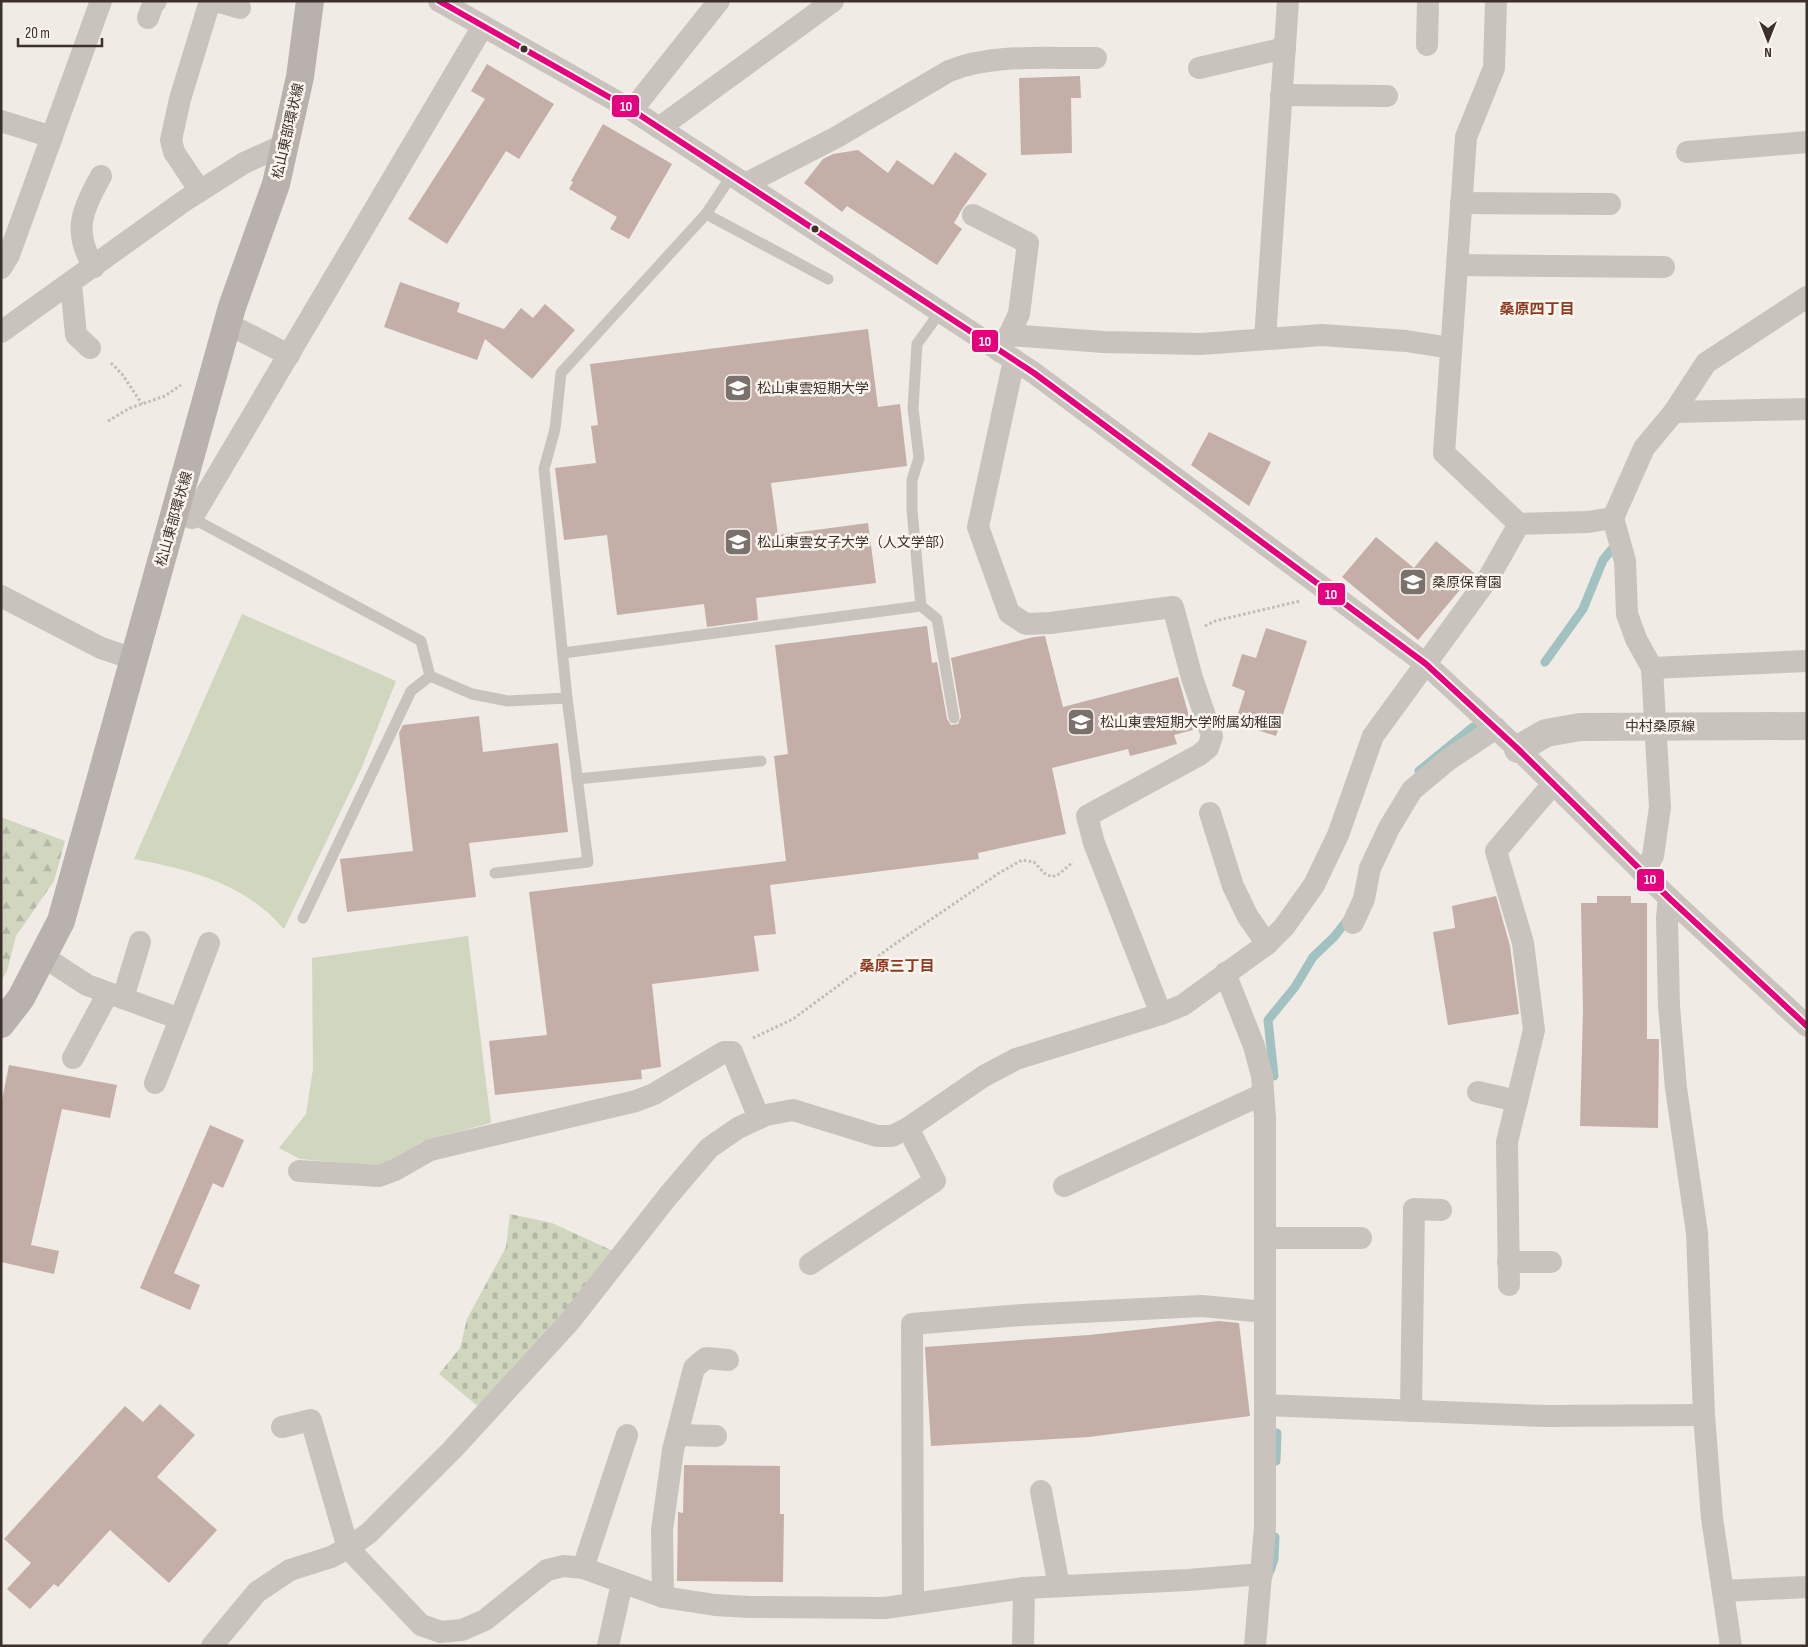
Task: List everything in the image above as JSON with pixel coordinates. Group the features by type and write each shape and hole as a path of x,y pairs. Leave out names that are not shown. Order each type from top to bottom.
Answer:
{"main road":[{"name":"松山東部環状線","path":"1,1024 21,998 44,957 61,921 134,659 185,513 212,381 228,324 276,184 286,144 300,77 310,1"}],"street":[{"path":"1,268 9,255 101,1"},
{"path":"200,191 174,152 171,140 180,99 210,1"},
{"path":"216,1 240,8"},
{"path":"438,1 632,110 940,312 1007,349 1426,664 1518,749 1669,898 1807,1026"},
{"path":"632,110 719,1"},
{"path":"659,128 834,1"},
{"path":"1265,339 1288,1"},
{"path":"1428,1 1428,45"},
{"path":"1496,1 1494,68 1466,137 1444,453 1519,524 1588,522 1613,518"},
{"path":"185,513 289,355 484,26"},
{"path":"1199,68 1285,48"},
{"path":"738,180 835,138 949,71 967,64 986,61 1096,58"},
{"path":"1281,95 1387,96"},
{"path":"1,121 52,137"},
{"path":"1687,152 1807,142"},
{"path":"1,332 200,191 244,162 286,144"},
{"path":"94,267 83,249 83,208 101,176"},
{"path":"1461,203 1610,204"},
{"path":"973,215 1028,243 1019,314 1007,349 978,527 1009,613 1026,624 1050,624 1173,607 1192,678 1210,724 1212,736 1208,748 1087,816 1094,843 1162,1014"},
{"path":"1457,265 1664,267"},
{"path":"71,284 76,335 90,348"},
{"path":"1644,873 1653,856 1660,807 1652,668 1636,639 1627,614 1625,561 1613,518 1644,448 1674,412 1706,363 1807,297"},
{"path":"228,324 289,355"},
{"path":"1007,349 1102,342 1201,344 1322,335 1406,341 1451,348"},
{"path":"1674,412 1807,409"},
{"path":"212,1646 257,1592 290,1570 331,1557 369,1533 452,1450 570,1321 668,1196 709,1148 738,1128 766,1115 793,1110 876,1136 892,1136 908,1128 984,1076 1016,1059 1162,1014 1183,1004 1267,944 1284,928 1314,885 1338,835 1373,736 1490,577 1519,524"},
{"path":"1,596 101,648 134,659"},
{"path":"1652,668 1807,661"},
{"name":"中村桑原線","path":"1518,749 1546,733 1580,727 1807,726"},
{"path":"1353,923 1364,899 1370,868 1389,828 1412,790 1448,760 1496,728"},
{"path":"1509,1285 1507,1142 1534,1030 1523,943 1496,851 1553,784"},
{"path":"1210,813 1233,886 1248,917 1267,944"},
{"path":"1669,898 1667,918 1669,1006 1676,1088 1697,1233 1704,1415 1712,1518 1731,1646"},
{"path":"73,1058 115,995 140,942"},
{"path":"155,1083 209,943"},
{"path":"44,957 87,985 180,1019"},
{"path":"1225,973 1254,1046 1262,1076 1265,1118 1265,1527 1255,1646"},
{"path":"299,1171 379,1176 395,1170 430,1150 636,1101 654,1094 724,1052 732,1052 759,1118"},
{"path":"1478,1092 1517,1101"},
{"path":"1064,1186 1263,1094"},
{"path":"810,1264 935,1181 908,1128"},
{"path":"1410,1410 1414,1209 1441,1210"},
{"path":"1265,1238 1361,1238"},
{"path":"1508,1262 1552,1262"},
{"path":"913,1603 912,1324 1022,1315 1202,1306 1265,1312"},
{"path":"663,1597 662,1530 666,1493 677,1434 694,1368 706,1358 728,1360"},
{"path":"1265,1404 1545,1416 1704,1415"},
{"path":"282,1427 311,1420 348,1548 422,1625 440,1639 485,1620 547,1570 564,1566 583,1568 663,1597 715,1605 749,1607 885,1608 1024,1588 1188,1580 1262,1574"},
{"path":"583,1568 627,1434"},
{"path":"677,1434 716,1436"},
{"path":"1041,1491 1059,1586"},
{"path":"608,1646 622,1583"},
{"path":"1723,1591 1807,1587"},
{"path":"1023,1646 1024,1588"}],"lane":[{"path":"495,873 588,862 567,698 544,469 555,429 561,373 738,180"},
{"path":"706,214 828,279"},
{"path":"940,312 917,344 913,408 919,458 912,480 912,510 921,606 937,619 954,718"},
{"path":"185,513 422,641 430,676"},
{"path":"563,652 921,606"},
{"path":"430,676 472,694 508,701 567,698"},
{"path":"303,918 411,691 430,676"},
{"path":"577,779 761,761"}],"path":[{"path":"90,348 108,360 122,374 142,404"},
{"path":"108,421 130,408 165,396 189,379 212,381"},
{"path":"1182,637 1215,621 1299,602 1325,589"},
{"path":"732,1052 737,1044 762,1035 793,1019 892,946 999,873 1022,860 1034,862 1044,873 1052,877 1059,874 1094,843"}],"green space":[{"path":"242,614 396,681 362,767 284,929 252,900 215,881 176,868 134,859"},
{"path":"1,817 65,841 54,881 16,936 7,971 1,981"},
{"path":"468,936 491,1123 423,1141 386,1163 376,1166 300,1159 279,1148 306,1114 313,1069 312,958"},
{"path":"510,1214 552,1223 613,1251 587,1290 480,1408 439,1374 460,1348 467,1319 506,1247"}],"building":[{"path":"487,64 554,104 519,159 506,151 447,244 408,219 485,99 471,91"},
{"path":"1080,76 1081,98 1071,98 1072,153 1021,155 1019,78"},
{"path":"603,124 672,164 629,239 610,229 617,217 569,189 573,182 571,181"},
{"path":"858,150 888,173 897,160 933,185 955,152 987,174 954,223 962,229 937,265 847,206 842,212 804,183 823,159 833,154"},
{"path":"400,282 460,303 457,312 504,329 521,308 533,318 545,304 575,330 532,379 485,339 477,360 384,327"},
{"path":"868,329 878,407 900,404 907,466 771,483 778,535 868,523 876,583 756,598 758,620 707,627 704,604 617,615 607,535 564,540 555,468 596,463 591,426 598,425 590,364"},
{"path":"1209,432 1271,462 1249,506 1191,465"},
{"path":"1376,537 1414,568 1436,541 1474,573 1418,640 1342,577"},
{"path":"927,626 932,663 937,662 947,719 951,725 958,724 961,717 951,658 1034,637 1045,636 1063,707 1178,677 1193,730 1174,735 1177,744 1130,756 1128,749 1052,768 1066,834 978,853 979,859 770,885 776,934 754,936 759,971 652,984 661,1067 641,1070 642,1079 495,1095 489,1041 547,1035 529,892 786,861 774,756 788,754 775,645"},
{"path":"1266,628 1307,641 1276,736 1235,723 1245,691 1232,686 1242,654 1256,658"},
{"path":"479,716 483,752 558,743 568,832 469,843 476,897 347,912 340,859 413,851 399,733 403,725"},
{"path":"1496,896 1510,946 1519,1014 1448,1025 1433,932 1455,928 1452,906"},
{"path":"1597,896 1631,896 1631,903 1647,903 1647,1039 1659,1039 1658,1128 1580,1126 1583,1010 1581,903 1597,903"},
{"path":"9,1065 117,1085 110,1118 62,1109 31,1245 59,1251 54,1274 1,1262 1,1105"},
{"path":"210,1125 244,1140 223,1188 213,1183 174,1273 200,1285 190,1310 140,1288"},
{"path":"1219,1321 1239,1323 1250,1416 1089,1437 931,1446 925,1347 1089,1335"},
{"path":"160,1404 195,1435 157,1477 217,1530 169,1583 110,1530 58,1587 54,1584 30,1609 7,1589 31,1563 4,1539 125,1406 143,1422"},
{"path":"684,1465 780,1466 780,1514 784,1514 783,1582 677,1581 678,1512 683,1513"}],"waterway":[{"path":"1545,662 1583,609 1603,560 1613,548"},
{"path":"1419,771 1473,727"},
{"path":"1274,1076 1268,1020 1295,987 1313,957 1334,937 1349,918"},
{"path":"1276,1461 1277,1433"},
{"path":"1270,1571 1274,1559 1275,1537"}],"transit line":[{"name":"10","path":"439,1 632,110 1034,373 1426,664 1518,749 1669,898 1807,1026"}],"place":[{"name":"松山東雲短期大学","path":"738,388"},
{"name":"松山東雲女子大学（人文学部）","path":"738,542"},
{"name":"桑原保育園","path":"1413,582"},
{"name":"松山東雲短期大学附属幼稚園","path":"1081,722"}],"district":[{"name":"桑原四丁目","path":"1537,309"},
{"name":"桑原三丁目","path":"897,966"}]}
